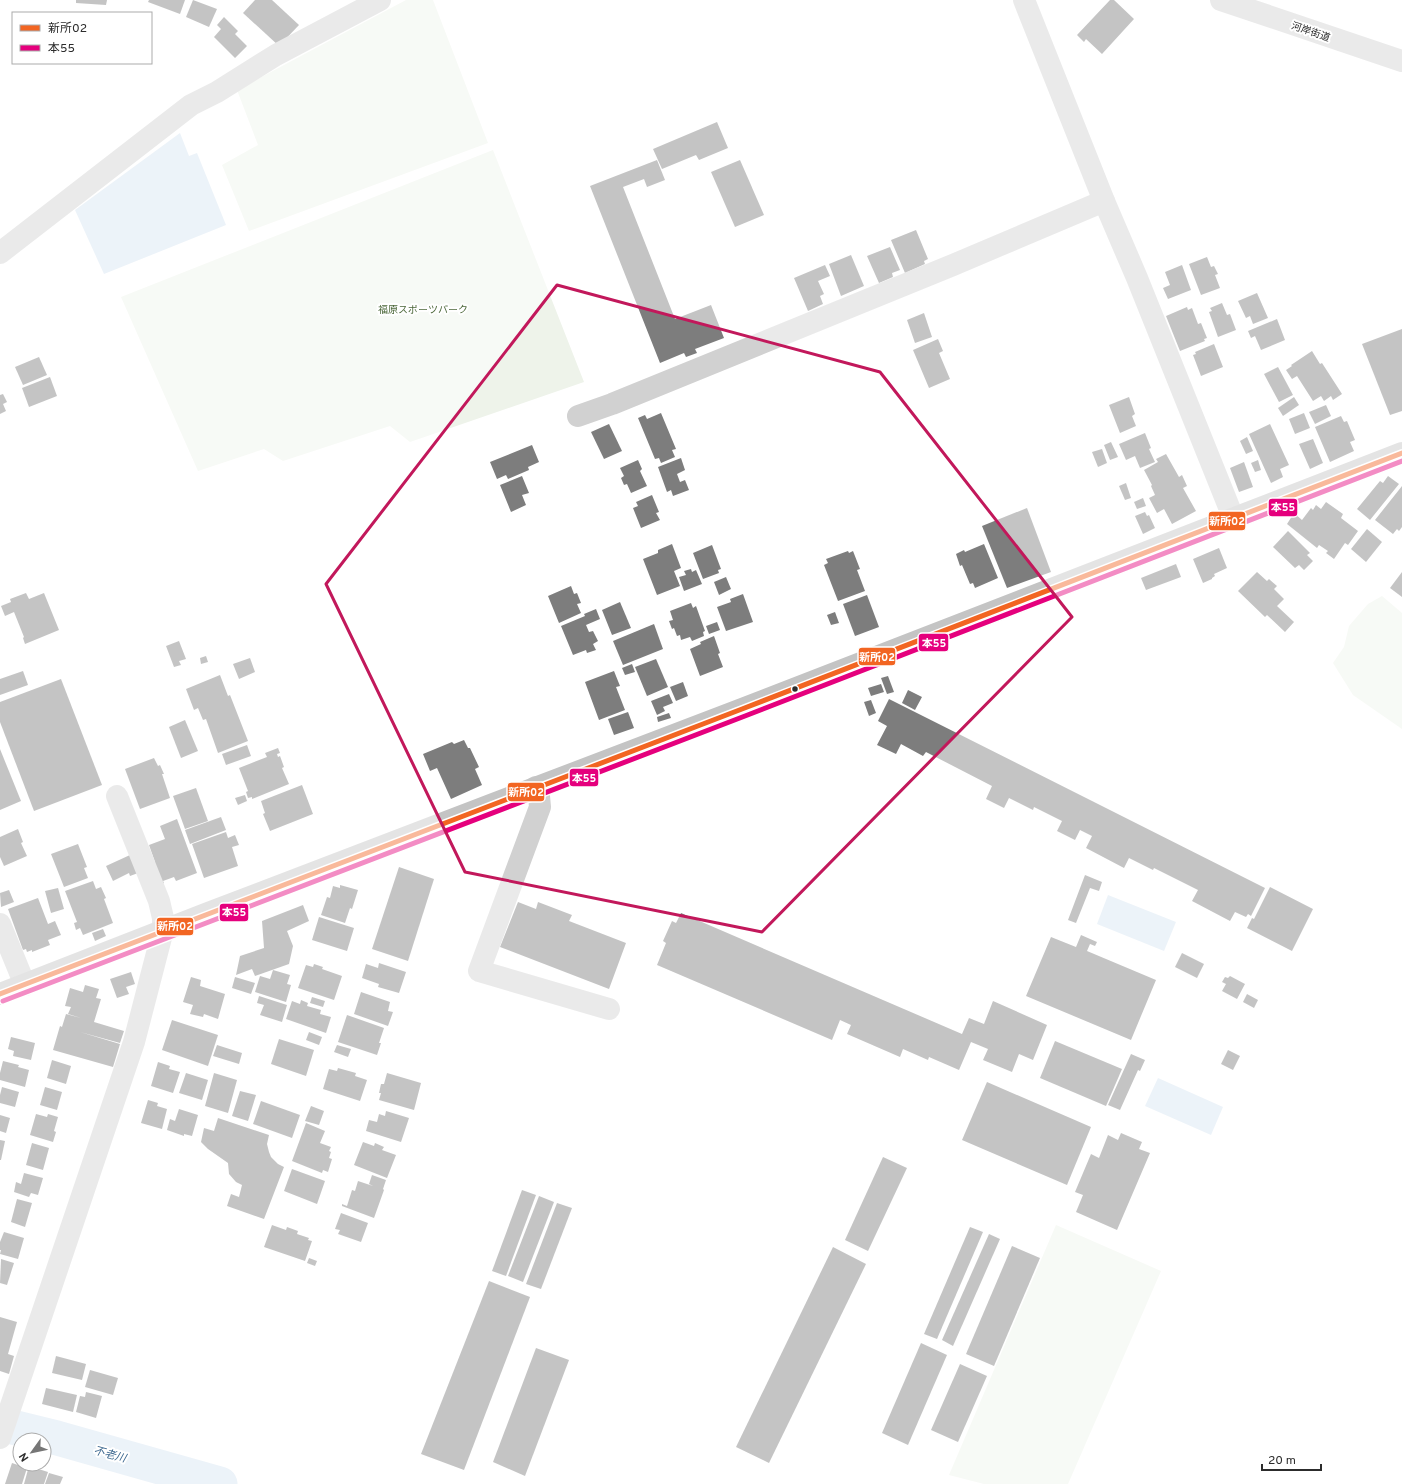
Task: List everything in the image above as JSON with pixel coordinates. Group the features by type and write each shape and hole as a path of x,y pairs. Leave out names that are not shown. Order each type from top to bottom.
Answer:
{"main road":[{"path":"0,994 163,930 742,709 1402,452"}],"street":[{"path":"0,253 191,105 217,92 276,55 380,0"},
{"path":"1024,0 1233,517"},
{"name":"河岸街道","path":"1221,0 1402,61"},
{"path":"578,416 612,404 953,265 1104,201"},
{"path":"536,787 540,806 479,971 608,1009"},
{"path":"0,1438 134,1042 163,930 163,918 159,901 117,796"},
{"path":"0,924 25,985"}],"highlighted area":[{"path":"557,285 880,372 1072,617 762,932 465,872 326,584"}],"green space":[{"path":"406,0 433,0 488,143 249,231 222,165 258,145 237,90"},
{"name":"福原スポーツパーク","path":"493,150 584,382 410,442 390,426 283,461 264,449 198,471 121,297"},
{"path":"1382,596 1402,613 1402,729 1353,695 1333,663 1344,647 1349,626 1368,604"},
{"path":"1056,1225 1161,1271 1068,1484 984,1484 949,1475"}],"water":[{"path":"180,133 189,156 197,153 226,225 104,274 75,210"},
{"path":"1108,895 1176,922 1164,951 1097,924"},
{"path":"1158,1078 1223,1107 1211,1135 1145,1106"}],"building":[{"path":"76,0 107,0 106,5 76,3"},
{"path":"149,0 185,0 180,14 148,2"},
{"path":"193,0 217,9 209,27 186,17"},
{"path":"255,0 272,0 299,25 279,46 243,13"},
{"path":"1110,0 1114,0 1134,19 1102,54 1086,39 1084,42 1077,35"},
{"path":"224,17 238,31 235,34 247,46 235,58 214,37 221,29 217,25"},
{"path":"717,122 728,148 699,160 696,155 662,169 653,149"},
{"path":"657,160 665,180 647,187 644,179 623,187 675,319 711,305 724,338 695,349 697,353 686,357 684,353 660,363 590,186"},
{"path":"740,160 764,215 735,227 711,172"},
{"path":"916,230 928,259 924,261 925,264 905,273 891,240"},
{"path":"890,247 900,270 892,273 893,277 879,283 867,256"},
{"path":"851,255 864,286 841,296 829,264"},
{"path":"1207,257 1211,267 1214,266 1218,274 1215,275 1220,288 1201,295 1189,264"},
{"path":"825,265 830,276 818,281 824,294 820,296 823,304 808,311 794,278"},
{"path":"1182,265 1191,290 1168,299 1163,288 1170,285 1165,272"},
{"path":"1257,293 1268,318 1253,324 1250,316 1246,318 1238,301"},
{"path":"1222,303 1227,315 1230,314 1236,330 1218,337 1209,312 1212,311 1210,308"},
{"path":"1187,307 1188,310 1192,308 1198,324 1201,323 1207,338 1204,339 1205,341 1180,351 1166,316"},
{"path":"924,313 932,337 915,343 907,320"},
{"path":"1277,319 1285,340 1261,350 1255,336 1251,338 1248,331"},
{"path":"1402,329 1402,411 1390,415 1362,344"},
{"path":"938,339 943,351 939,353 950,379 929,388 913,350"},
{"path":"1214,344 1223,367 1201,376 1193,355 1196,354 1195,352"},
{"path":"1312,351 1320,364 1322,363 1342,394 1333,400 1331,396 1324,401 1321,396 1313,401 1297,376 1292,379 1286,370"},
{"path":"39,357 47,375 23,385 15,367"},
{"path":"1278,367 1293,395 1279,402 1264,374"},
{"path":"50,377 57,396 29,407 22,388"},
{"path":"3,394 7,402 3,404 6,411 0,414 0,395"},
{"path":"1129,397 1135,414 1132,416 1136,426 1120,433 1109,405"},
{"path":"1294,397 1299,405 1283,416 1278,408"},
{"path":"1326,405 1331,416 1315,424 1309,412"},
{"path":"661,413 676,449 672,450 675,457 661,463 659,458 655,459 638,418 645,415 647,419"},
{"path":"1304,413 1310,428 1295,434 1289,419"},
{"path":"1341,416 1344,422 1347,421 1355,440 1350,442 1354,451 1330,462 1315,427"},
{"path":"609,424 622,451 604,459 591,432"},
{"path":"1270,424 1289,465 1280,469 1283,477 1271,483 1249,434"},
{"path":"1145,433 1151,448 1149,449 1155,462 1140,468 1135,456 1126,460 1119,444"},
{"path":"1247,437 1253,451 1246,454 1240,441"},
{"path":"1313,439 1323,463 1310,469 1299,444"},
{"path":"1111,442 1118,457 1110,460 1104,445"},
{"path":"532,445 539,462 528,467 529,470 508,479 506,475 497,479 490,462"},
{"path":"1102,449 1107,463 1098,467 1092,452"},
{"path":"1166,454 1179,477 1182,475 1187,486 1183,488 1196,511 1172,524 1164,509 1157,513 1149,498 1155,495 1151,486 1152,485 1144,470 1158,462 1156,459"},
{"path":"681,458 685,470 677,474 680,482 685,480 689,490 673,496 671,490 667,492 658,467"},
{"path":"638,460 642,469 640,471 647,486 631,493 627,484 624,485 621,478 624,476 620,468"},
{"path":"1258,460 1261,470 1255,472 1251,463"},
{"path":"1244,462 1253,487 1239,492 1230,468"},
{"path":"522,476 529,493 522,495 526,505 511,512 500,485"},
{"path":"1388,476 1399,484 1370,520 1357,509 1380,481 1383,483"},
{"path":"1126,483 1131,498 1125,500 1119,486"},
{"path":"1402,486 1402,527 1399,531 1397,529 1393,534 1375,520"},
{"path":"652,495 659,512 656,513 660,520 641,528 633,508 638,506 636,502"},
{"path":"1143,498 1146,506 1137,509 1134,502"},
{"path":"1326,502 1343,514 1341,518 1358,531 1348,545 1345,543 1334,559 1326,553 1328,551 1319,545 1317,548 1287,524 1294,513 1302,520 1311,508 1313,510 1316,505 1321,509"},
{"path":"1027,508 1051,572 1007,588 982,526"},
{"path":"1145,512 1147,516 1149,515 1155,528 1143,534 1135,516"},
{"path":"1367,529 1382,542 1366,562 1351,549"},
{"path":"1288,531 1310,553 1307,555 1313,561 1304,570 1299,565 1295,568 1273,547"},
{"path":"672,544 681,568 674,571 680,586 657,595 643,559 658,553 658,550"},
{"path":"984,544 998,578 975,588 973,583 970,584 962,565 960,566 956,554"},
{"path":"712,545 721,569 718,570 719,573 703,579 693,553"},
{"path":"1219,548 1227,568 1214,574 1215,576 1212,579 1203,583 1193,559"},
{"path":"848,551 849,553 853,551 860,569 857,570 865,591 838,601 824,565 828,563 826,559"},
{"path":"1176,564 1181,577 1146,590 1141,578"},
{"path":"691,569 692,572 696,570 702,584 684,591 679,577 686,575 684,571"},
{"path":"1257,572 1267,581 1269,579 1277,586 1274,589 1284,599 1277,606 1294,622 1285,632 1267,615 1265,617 1238,591"},
{"path":"1402,572 1402,597 1390,588"},
{"path":"726,577 731,589 719,595 714,582"},
{"path":"571,586 574,594 577,593 581,603 577,604 581,613 559,623 548,596"},
{"path":"26,593 29,599 44,593 59,630 25,644 24,637 14,612 5,616 1,606 11,602 10,599"},
{"path":"743,594 753,622 726,631 717,607 731,602 730,599"},
{"path":"867,595 879,627 855,636 843,604"},
{"path":"620,602 631,628 612,635 602,610"},
{"path":"691,603 693,608 696,606 705,631 703,632 704,636 692,641 690,637 681,640 680,635 677,636 674,628 672,629 669,621 673,620 670,611"},
{"path":"596,609 600,619 586,625 589,632 593,631 598,641 593,644 596,650 587,653 586,650 573,655 561,626 585,616 584,614"},
{"path":"835,612 839,623 831,625 827,615"},
{"path":"717,622 720,630 709,634 706,626"},
{"path":"654,624 663,649 623,665 613,641"},
{"path":"714,636 723,667 700,676 690,649 701,644 700,642"},
{"path":"179,641 186,659 179,661 181,665 174,667 166,646"},
{"path":"206,656 208,662 201,664 200,658"},
{"path":"250,658 255,672 239,679 233,664"},
{"path":"656,659 668,687 647,696 635,667"},
{"path":"632,664 635,672 625,675 622,668"},
{"path":"23,671 28,685 0,695 0,679"},
{"path":"614,671 620,686 616,687 625,710 599,720 585,682"},
{"path":"220,675 228,696 230,695 248,741 218,753 206,719 203,720 198,708 194,710 186,689"},
{"path":"888,676 894,692 887,694 881,678"},
{"path":"61,679 102,785 34,811 0,722 0,702"},
{"path":"683,682 688,696 676,701 670,687"},
{"path":"881,684 884,692 871,696 868,688"},
{"path":"908,690 922,697 915,710 902,703"},
{"path":"669,694 673,703 663,707 665,711 657,715 651,701"},
{"path":"889,699 1265,888 1251,916 1248,914 1246,917 1235,912 1230,921 1192,901 1198,890 1154,868 1153,870 1129,858 1124,868 1086,848 1092,836 1080,830 1075,840 1057,831 1062,821 1034,807 1033,810 1009,798 1004,808 986,799 992,786 926,752 923,756 901,744 896,754 877,745 887,726 878,721"},
{"path":"871,700 876,713 869,716 864,702"},
{"path":"628,712 634,728 614,735 608,719"},
{"path":"669,713 671,718 658,722 657,717"},
{"path":"185,720 198,751 181,758 169,727"},
{"path":"464,740 468,748 470,748 479,767 475,769 482,785 451,799 437,768 430,771 423,754 452,742 454,744"},
{"path":"247,745 251,756 226,765 222,754"},
{"path":"278,748 280,753 277,754 278,757 280,756 284,767 282,768 289,784 252,799 252,797 248,798 246,792 248,791 239,768 267,757 265,753"},
{"path":"0,749 21,801 0,810"},
{"path":"154,758 158,766 160,765 164,774 162,774 170,798 140,809 125,769"},
{"path":"302,785 313,814 270,831 263,814 265,813 261,801"},
{"path":"196,788 208,821 185,829 173,796"},
{"path":"245,795 247,801 238,805 235,798"},
{"path":"221,817 226,830 190,844 185,830"},
{"path":"177,819 197,873 176,881 174,877 163,881 164,883 160,885 151,864 155,862 149,845 165,839 160,826"},
{"path":"18,829 23,842 21,843 27,856 4,866 0,857 0,837"},
{"path":"226,832 228,838 235,835 239,845 232,847 238,866 204,878 192,844"},
{"path":"78,844 87,867 84,868 88,878 64,887 51,854"},
{"path":"130,855 138,873 130,876 129,873 113,881 106,866"},
{"path":"399,867 434,879 408,961 372,949"},
{"path":"1085,875 1102,882 1099,891 1090,888 1076,923 1068,920"},
{"path":"93,881 96,889 101,887 106,898 104,899 113,923 83,935 80,928 76,930 74,923 77,922 65,891"},
{"path":"340,885 358,890 352,909 350,908 345,923 321,915 327,897 330,898 333,886 340,888"},
{"path":"1270,887 1313,909 1292,951 1247,928 1252,918 1254,919"},
{"path":"58,888 64,909 51,913 45,891"},
{"path":"9,890 14,902 1,907 0,893"},
{"path":"38,898 48,924 55,921 61,935 48,940 50,945 32,952 32,950 27,952 26,949 23,950 8,909"},
{"path":"518,902 536,909 538,902 572,915 569,921 626,943 609,989 500,947"},
{"path":"303,905 309,921 287,931 293,946 289,964 255,976 252,969 236,975 240,956 264,948 262,921"},
{"path":"681,913 962,1034 969,1018 984,1024 993,1001 1047,1025 1033,1060 1019,1054 1012,1072 983,1060 988,1049 971,1042 959,1070 929,1057 928,1060 903,1049 900,1057 847,1034 851,1025 840,1020 832,1040 657,965 666,943 663,941 672,921 676,923"},
{"path":"319,917 354,928 347,951 312,940"},
{"path":"103,929 106,936 95,941 92,933"},
{"path":"1081,935 1097,942 1095,946 1090,944 1087,951 1156,980 1131,1040 1026,996 1051,937 1076,947"},
{"path":"1182,953 1204,964 1197,978 1175,967"},
{"path":"379,963 406,972 399,993 378,987 379,984 362,978 366,964 378,968"},
{"path":"314,964 323,967 322,969 342,976 334,1000 298,988 306,965 313,967"},
{"path":"273,970 290,975 287,984 291,985 286,1002 255,992 260,976 270,979"},
{"path":"131,972 135,984 126,987 129,994 117,998 110,979"},
{"path":"1230,976 1245,984 1237,999 1222,991 1226,984 1222,982 1225,977 1228,978"},
{"path":"191,977 201,980 200,986 225,994 218,1019 204,1014 203,1017 190,1014 193,1005 183,1002"},
{"path":"235,977 255,983 251,994 232,988"},
{"path":"85,985 99,989 96,998 101,999 94,1022 124,1031 120,1043 80,1032 120,1044 113,1067 53,1050 60,1026 62,1027 66,1014 81,1018 68,1014 71,1007 65,1006 70,988 83,992"},
{"path":"361,992 390,1002 388,1011 393,1012 388,1026 354,1014"},
{"path":"1247,994 1258,1000 1254,1008 1243,1002"},
{"path":"259,996 287,1005 282,1022 260,1015 264,1005 257,1003"},
{"path":"312,997 325,1001 323,1007 310,1003"},
{"path":"301,1000 308,1003 307,1006 321,1010 320,1014 331,1017 326,1033 286,1019 292,1001 300,1004"},
{"path":"347,1015 384,1028 377,1055 338,1042"},
{"path":"172,1020 218,1035 208,1066 162,1050"},
{"path":"309,1032 322,1037 319,1045 306,1040"},
{"path":"11,1037 35,1043 31,1060 13,1056 14,1051 8,1049"},
{"path":"279,1039 314,1050 306,1076 271,1064"},
{"path":"1055,1041 1122,1069 1106,1106 1040,1078"},
{"path":"217,1045 242,1053 239,1064 213,1056"},
{"path":"337,1045 351,1049 348,1057 334,1052"},
{"path":"1228,1050 1240,1056 1233,1070 1221,1064"},
{"path":"1131,1054 1145,1060 1140,1071 1138,1070 1120,1110 1108,1105"},
{"path":"52,1060 71,1066 66,1084 47,1078"},
{"path":"3,1061 19,1065 18,1067 29,1070 25,1087 0,1080"},
{"path":"158,1062 170,1066 169,1069 180,1072 173,1093 151,1086"},
{"path":"338,1068 356,1073 355,1076 367,1080 360,1101 323,1089 329,1069 337,1071"},
{"path":"186,1073 208,1080 202,1100 179,1093"},
{"path":"214,1073 237,1080 228,1113 205,1106"},
{"path":"387,1073 421,1083 414,1110 379,1100 381,1084 384,1084"},
{"path":"987,1082 1091,1127 1067,1185 962,1140"},
{"path":"2,1087 19,1092 15,1107 0,1103"},
{"path":"45,1087 62,1092 57,1110 40,1105"},
{"path":"240,1091 256,1095 248,1121 232,1116"},
{"path":"148,1100 158,1103 157,1106 167,1109 162,1129 141,1123"},
{"path":"261,1101 300,1115 292,1138 253,1124"},
{"path":"311,1106 324,1111 319,1125 305,1121"},
{"path":"179,1109 198,1115 192,1136 184,1134 184,1136 167,1130 170,1119 175,1121"},
{"path":"386,1111 409,1118 401,1142 366,1131 369,1120 377,1122 379,1114 385,1116"},
{"path":"36,1114 47,1117 48,1114 58,1117 53,1142 30,1135"},
{"path":"0,1115 10,1118 6,1133 0,1131"},
{"path":"218,1118 269,1135 267,1144 271,1157 278,1164 284,1167 264,1219 227,1206 231,1194 239,1197 242,1185 236,1182 229,1174 228,1163 208,1149 201,1142 204,1128 214,1131"},
{"path":"306,1123 325,1131 320,1143 331,1147 329,1151 331,1152 329,1158 332,1159 328,1172 323,1170 322,1173 292,1161"},
{"path":"1121,1133 1142,1142 1139,1149 1150,1153 1117,1230 1076,1212 1083,1195 1075,1192 1091,1154 1099,1158 1108,1135 1118,1140"},
{"path":"0,1140 5,1141 1,1160 0,1160"},
{"path":"363,1142 374,1146 375,1143 384,1147 382,1150 396,1155 387,1178 354,1165"},
{"path":"32,1143 49,1148 43,1170 26,1165"},
{"path":"883,1157 907,1168 868,1251 845,1240"},
{"path":"292,1169 325,1181 317,1204 284,1191"},
{"path":"24,1173 43,1178 38,1195 31,1193 29,1197 14,1192 16,1182 21,1184"},
{"path":"372,1175 386,1180 374,1218 342,1206 342,1204 347,1206 352,1190 355,1191 358,1181 373,1186 369,1184"},
{"path":"522,1190 536,1195 506,1276 492,1271"},
{"path":"539,1196 554,1202 523,1282 508,1276"},
{"path":"17,1199 32,1203 25,1227 11,1222"},
{"path":"557,1203 572,1208 541,1289 526,1284"},
{"path":"341,1213 368,1223 361,1242 338,1234 340,1230 335,1229"},
{"path":"272,1225 286,1230 287,1227 298,1231 297,1234 309,1238 308,1240 312,1241 305,1261 264,1247"},
{"path":"970,1227 983,1232 937,1339 924,1334"},
{"path":"4,1232 24,1238 18,1259 0,1254 0,1242"},
{"path":"989,1234 1000,1239 953,1346 942,1340"},
{"path":"1012,1246 1040,1258 994,1366 966,1354"},
{"path":"833,1247 866,1264 769,1463 736,1447"},
{"path":"309,1258 317,1261 315,1266 307,1263"},
{"path":"1,1259 14,1263 7,1285 0,1283"},
{"path":"489,1281 530,1297 464,1470 421,1454"},
{"path":"0,1317 17,1322 8,1354 14,1356 9,1374 0,1371"},
{"path":"921,1343 947,1355 908,1445 882,1433"},
{"path":"536,1348 569,1360 525,1476 493,1462"},
{"path":"56,1356 86,1364 82,1380 52,1373"},
{"path":"960,1364 987,1376 958,1442 931,1430"},
{"path":"90,1370 118,1378 113,1395 85,1387"},
{"path":"46,1388 77,1395 73,1412 42,1404"},
{"path":"86,1392 102,1396 96,1418 76,1412 80,1396 85,1397"},
{"path":"12,1463 12,1472 26,1472 22,1484 5,1484"},
{"path":"27,1472 48,1472 44,1484 24,1484"},
{"path":"49,1473 63,1477 60,1484 45,1484"}],"waterway":[{"name":"不老川","path":"0,1424 57,1438 220,1484"}],"transit line":[{"name":"新所02","path":"0,994 742,709 1402,453"},
{"name":"本55","path":"3,1001 745,716 1402,461"}]}
